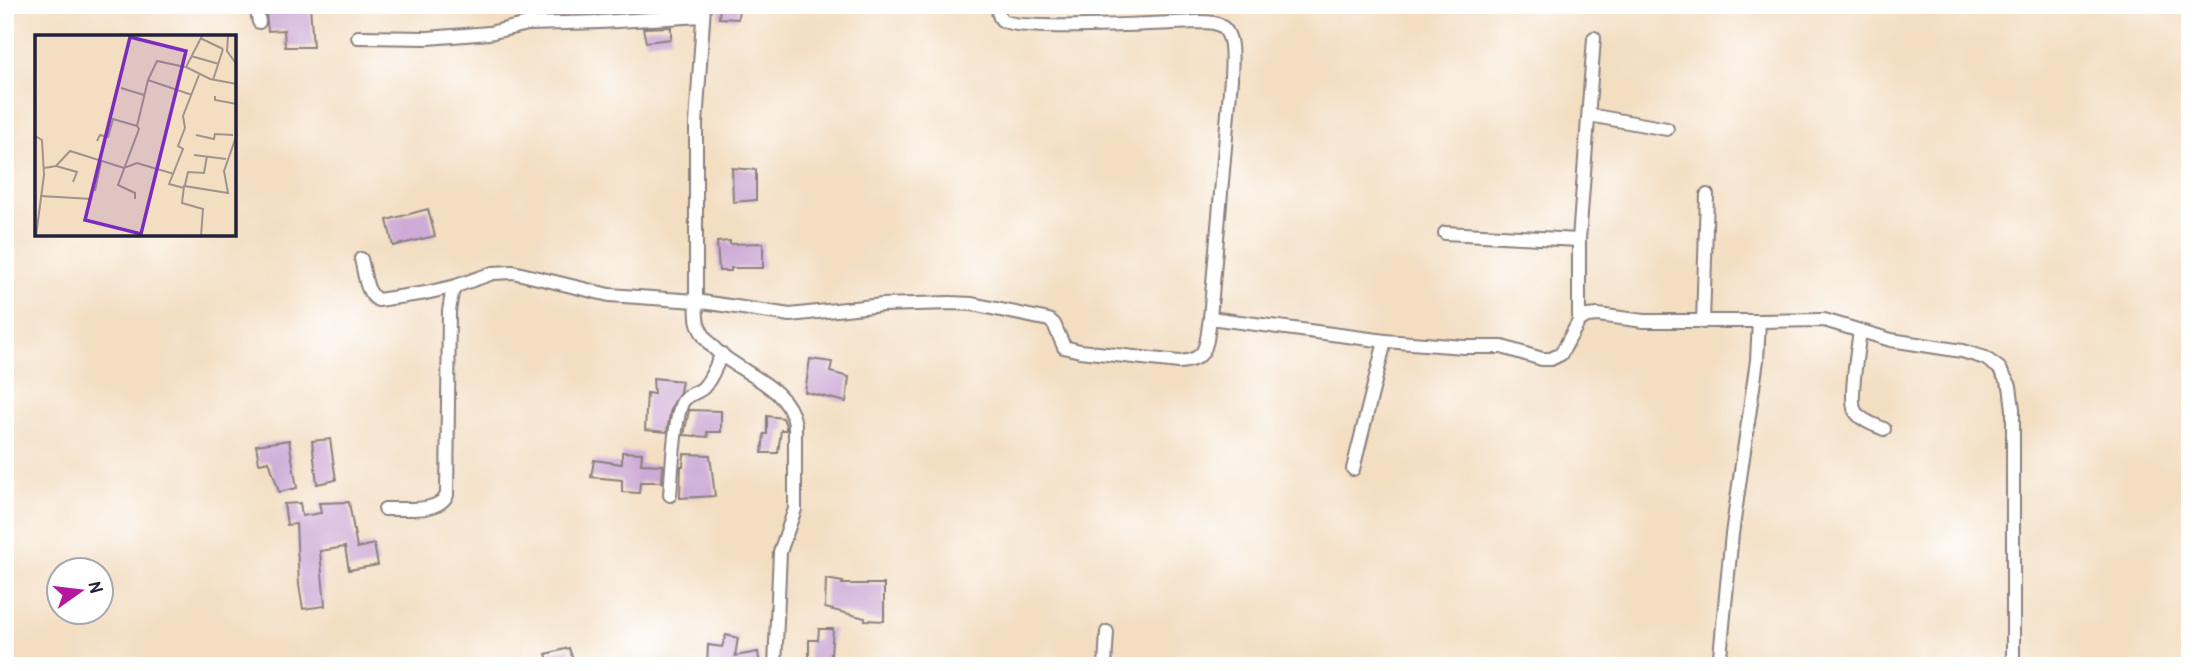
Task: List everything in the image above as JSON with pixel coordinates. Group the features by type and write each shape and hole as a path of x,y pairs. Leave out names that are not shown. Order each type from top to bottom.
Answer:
{"street":[{"path":"256,5 259,22"},
{"path":"361,259 370,293 378,300 456,286 493,273 513,272 609,295 696,301 790,314 882,305 972,304 1049,320 1054,324 1064,347 1080,351 1179,362 1199,357 1204,351 1210,318 1231,79 1230,42 1226,30 1216,23 1197,22 1036,26 1001,19 998,5"},
{"path":"358,37 428,38 489,33 528,24 703,10 695,165 698,322 702,332 722,354 783,398 793,413 795,424 795,509 780,552 775,666"},
{"path":"1579,321 1579,240 1594,38"},
{"path":"1588,115 1667,128"},
{"path":"1703,322 1707,195"},
{"path":"1445,233 1579,240"},
{"path":"385,509 435,506 444,502 447,495 449,311 456,286"},
{"path":"1210,318 1385,341 1502,347 1542,359 1551,359 1560,354 1579,321 1587,316 1703,322 1824,320 1891,340 1962,351 1985,358 1999,368 2010,386 2013,409 2014,666"},
{"path":"1719,666 1732,534 1759,321"},
{"path":"1860,331 1853,398 1855,410 1864,419 1884,429"},
{"path":"1353,469 1385,341"},
{"path":"670,495 678,415 682,402 706,384 722,354"},
{"path":"1105,666 1107,632"}],"building":[{"path":"265,5 310,5 313,47 285,47 284,30 268,31"},
{"path":"720,5 739,5 738,19 719,18"},
{"path":"671,27 671,39 646,42 643,28"},
{"path":"732,168 756,170 756,200 733,202"},
{"path":"428,209 435,236 393,246 387,220"},
{"path":"730,241 730,244 763,243 763,268 731,268 731,271 719,271 717,242"},
{"path":"810,359 832,362 830,372 849,377 846,402 805,392"},
{"path":"653,378 682,381 680,392 671,408 667,432 645,430 647,393 654,394"},
{"path":"689,410 721,411 721,432 707,432 708,437 684,435"},
{"path":"767,416 783,418 786,426 786,430 781,430 778,453 762,453 764,434 767,434"},
{"path":"330,439 336,480 317,484 312,441"},
{"path":"289,440 297,488 279,492 269,461 259,463 256,445"},
{"path":"622,452 642,453 641,464 663,465 662,482 640,482 639,493 622,492 622,480 591,477 594,460 622,464"},
{"path":"684,454 710,455 715,496 680,498"},
{"path":"349,502 357,548 374,544 378,565 349,570 345,547 320,551 325,606 303,609 296,524 287,525 284,504 300,503 302,516 321,513 319,503"},
{"path":"826,579 843,582 842,584 884,584 884,621 865,620 825,608"},
{"path":"819,629 833,629 830,666 809,666 809,640 818,640"},
{"path":"726,635 738,638 735,656 758,652 760,666 707,666 708,645 722,647"},
{"path":"569,648 575,666 550,666 546,654"}]}
